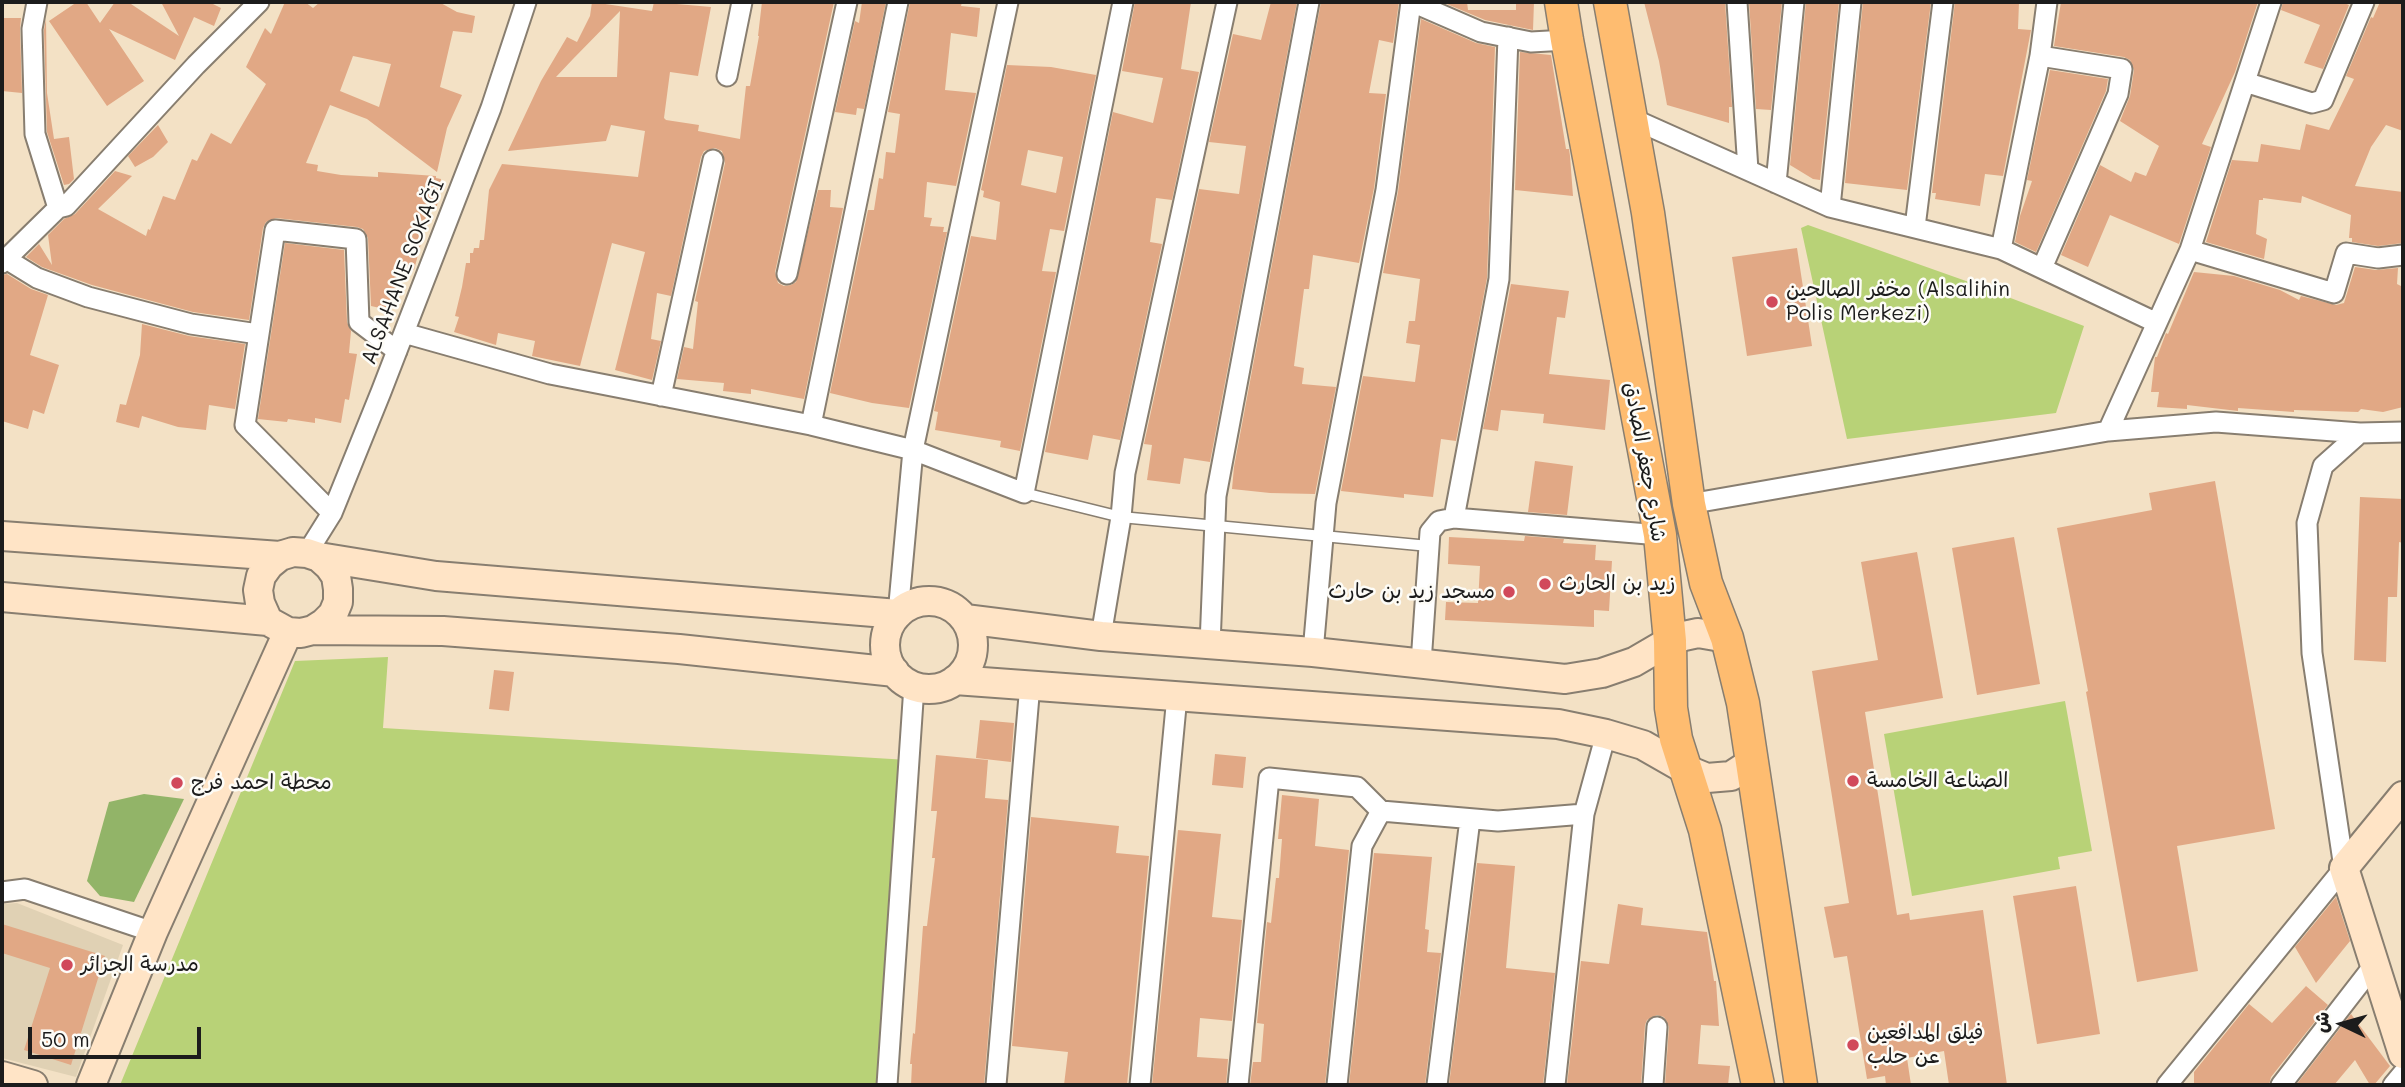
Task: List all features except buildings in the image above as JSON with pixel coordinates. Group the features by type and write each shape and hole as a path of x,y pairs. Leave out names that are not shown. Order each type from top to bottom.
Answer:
{"main road":[{"name":"شارع جعفر الصادق","path":"1561,2 1660,534 1670,641 1671,708 1676,739 1705,830 1758,1085"},
{"name":"شارع جعفر الصادق","path":"1610,2 1648,213 1689,504 1706,583 1727,638 1743,703 1801,1085"},
{"path":"2,536 302,555 436,576 898,614"},
{"path":"302,555 329,565 336,576 338,602 333,614 324,623 290,628 260,603 258,590 261,576 269,565 302,555"},
{"path":"2,597 290,628 443,631 679,649 905,679 936,688 955,680 965,670 971,658 971,631 965,619 954,608 940,602 925,601 910,605 898,614 891,624 886,636 889,662 905,679"},
{"path":"965,619 1101,636 1313,652 1564,679 1602,673 1634,662 1670,641 1699,633 1727,638"},
{"path":"91,1085 153,932 290,628"},
{"path":"955,680 1558,724 1643,745 1707,778 1720,778 1742,770 1751,763"},
{"path":"2403,796 2344,868 2403,1054"},
{"path":"2,1076 33,1085"}],"street":[{"path":"37,2 32,29 35,134 58,208"},
{"path":"258,334 191,324 88,297 37,278 4,261 58,208 66,206 196,65 260,2"},
{"path":"302,555 332,513 491,108 526,2"},
{"path":"727,76 743,2"},
{"path":"787,274 847,2"},
{"path":"811,425 898,2"},
{"path":"898,614 913,450 1008,2"},
{"path":"332,513 245,425 275,230 356,239 359,322 400,342 811,425 913,450 1024,493 1123,2"},
{"path":"1101,636 1121,517 1125,473 1227,2"},
{"path":"1210,645 1216,496 1309,2"},
{"path":"1313,652 1326,503 1385,190 1412,2 1481,32 1531,42 1567,40"},
{"path":"1737,2 1748,170"},
{"path":"1776,183 1794,2"},
{"path":"1830,207 1851,2"},
{"path":"1915,228 1943,2"},
{"path":"2001,248 2040,56 2046,2"},
{"path":"2109,431 2190,250 2271,2"},
{"path":"2245,82 2312,103 2323,100 2364,2"},
{"path":"1454,518 1499,279 1508,37"},
{"path":"2040,56 2122,69 2118,94 2042,268"},
{"path":"1631,118 1830,207 2001,248 2157,323"},
{"path":"661,396 713,160"},
{"path":"2190,250 2334,293 2346,253 2378,258 2403,256"},
{"path":"1689,504 2109,431 2216,422 2360,433 2403,432"},
{"path":"2167,1085 2344,868 2312,653 2307,523 2323,466 2360,433"},
{"path":"1421,663 1430,532 1438,522 1454,518 1660,534"},
{"path":"887,1085 905,679"},
{"path":"996,1085 1030,684"},
{"path":"1139,1085 1177,696"},
{"path":"1555,1085 1584,814 1606,734"},
{"path":"1238,1085 1269,778 1357,787 1381,811 1498,821 1584,814"},
{"path":"1337,1085 1362,846 1381,811"},
{"path":"1437,1085 1470,819"},
{"path":"2,892 25,889 153,932"},
{"path":"2281,1085 2374,965"},
{"path":"1653,1085 1657,1027"},
{"path":"2393,1085 2403,1073"}],"lane":[{"path":"1024,493 1121,517 1430,546"}],"shaded area":[{"path":"17,903 123,945 76,1077 2,1058 2,904"}],"green space":[{"path":"1808,225 2084,326 2056,413 1847,439 1801,228"},
{"path":"388,657 383,728 908,760 877,1085 120,1085 295,661"},
{"path":"2065,701 2092,851 2058,857 2060,869 1912,896 1884,734"},
{"path":"144,794 184,799 134,902 100,896 87,881 109,802"}],"place":[{"name":"مخفر الصالحين (Alsalihin Polis Merkezi)","path":"1772,302"},
{"name":"زيد بن الحارث","path":"1545,584"},
{"name":"مسجد زيد بن حارث","path":"1509,592"},
{"name":"الصناعة الخامسة","path":"1853,781"},
{"name":"محطة احمد فرج","path":"177,783"},
{"name":"مدرسة الجزائر","path":"67,965"},
{"name":"فيلق المدافعين عن حلب","path":"1853,1045"}]}
